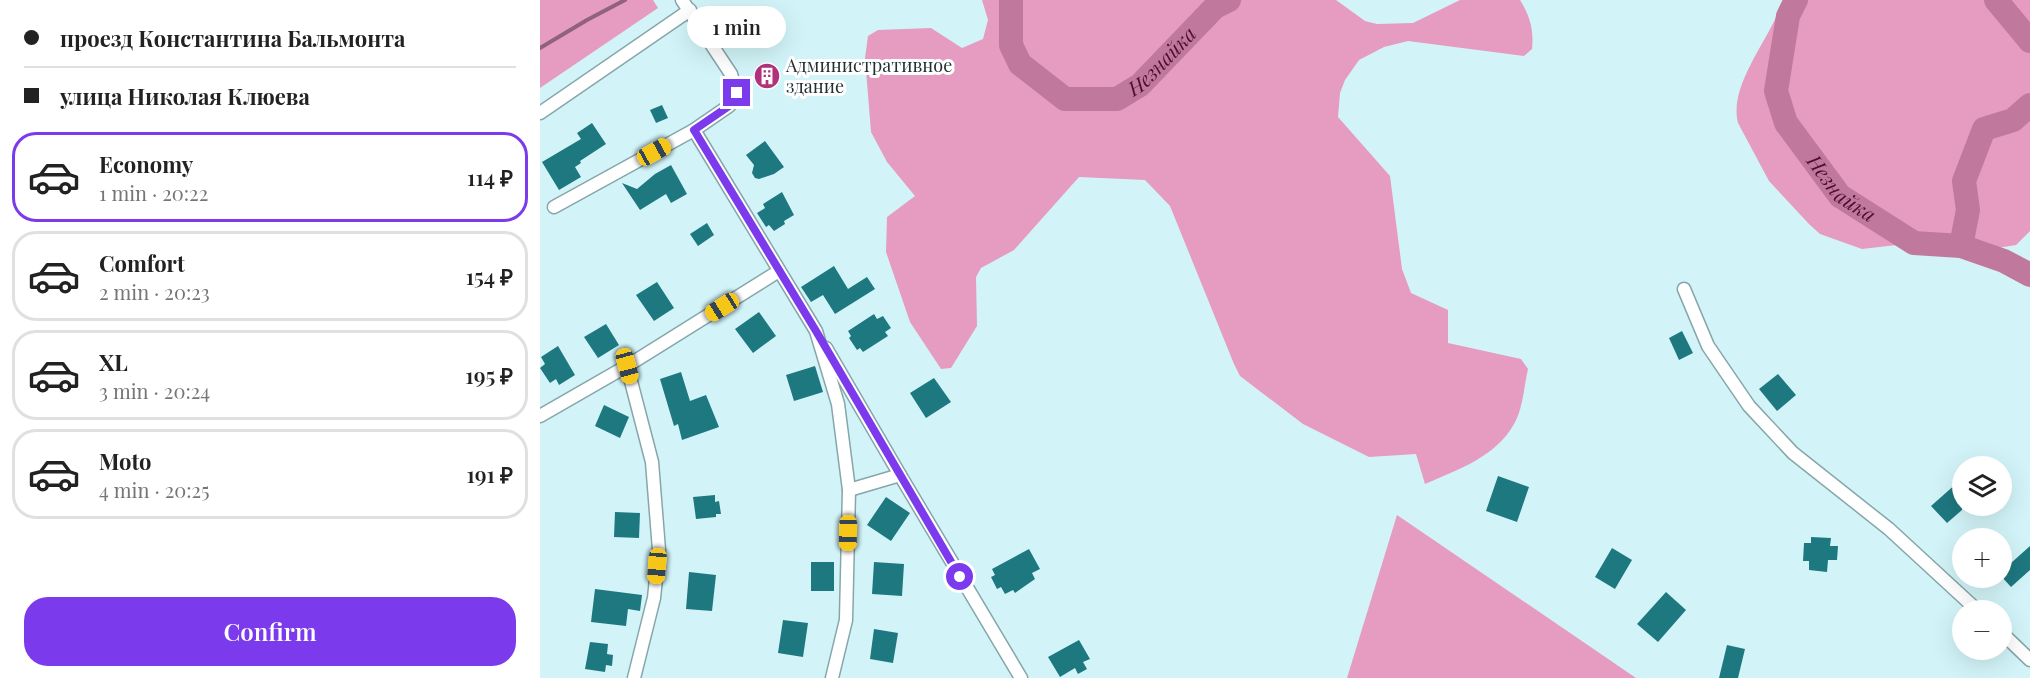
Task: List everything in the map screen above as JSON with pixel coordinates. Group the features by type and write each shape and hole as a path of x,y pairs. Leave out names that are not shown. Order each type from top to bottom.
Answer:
{"street":[{"path":"540,112 686,5 731,74 737,93 729,106 694,130 554,207"},
{"path":"694,130 1021,678"},
{"path":"540,416 627,366 779,271"},
{"path":"1684,290 1708,346 1749,406 1793,453 1890,528 1966,600"},
{"path":"816,331 838,404 849,490 846,620 832,678"},
{"path":"627,366 652,462 659,550 654,598 634,678"},
{"path":"849,490 900,475"},
{"path":"2012,643 2030,660"}],"shaded area":[{"path":"540,0 653,0 658,8 540,88"},
{"path":"982,0 1336,0 1365,21 1377,24 1413,23 1460,0 1520,0 1532,29 1532,49 1524,56 1408,41 1384,47 1359,60 1345,80 1340,93 1338,117 1390,176 1402,269 1411,293 1448,310 1448,343 1521,359 1528,369 1519,411 1506,435 1497,445 1475,461 1425,484 1416,454 1369,457 1303,424 1240,376 1170,206 1145,180 1079,177 1014,250 981,268 976,277 977,326 951,368 941,369 910,322 886,252 887,217 915,196 887,162 871,132 865,58 868,36 878,30 931,28 962,48 983,39 988,20"},
{"path":"1783,0 2030,0 2030,231 2016,245 1961,254 1914,243 1862,249 1820,234 1809,224 1769,181 1738,123 1739,93"},
{"path":"1397,515 1636,678 1347,678"}],"building":[{"name":"Административное здание","path":"767,64 778,82 767,88 757,70"},
{"path":"662,105 668,118 656,123 650,110"},
{"path":"592,123 606,144 580,161 581,163 575,167 581,177 559,190 542,162 581,139 577,133"},
{"path":"765,141 784,167 774,174 759,179 755,178 752,173 754,165 746,155"},
{"path":"671,165 687,194 671,203 666,194 640,210 622,183 637,189 655,174"},
{"path":"782,192 794,215 774,231 769,225 766,227 757,213 765,208 763,204"},
{"path":"707,223 714,235 698,246 690,234"},
{"path":"834,266 848,289 867,277 875,289 835,314 823,295 811,302 801,287"},
{"path":"657,282 674,308 654,321 636,295"},
{"path":"759,312 776,336 753,353 735,329"},
{"path":"874,314 877,319 883,316 891,328 885,332 888,336 863,352 860,348 857,350 849,338 851,336 848,331"},
{"path":"606,324 619,345 598,358 584,337"},
{"path":"1682,331 1693,353 1679,360 1669,338"},
{"path":"558,346 575,375 559,385 556,379 550,383 540,368 545,364 541,357"},
{"path":"815,366 823,392 794,401 786,375"},
{"path":"681,372 690,401 706,395 719,427 682,440 678,424 674,426 660,379"},
{"path":"1778,374 1796,395 1777,411 1759,389"},
{"path":"934,378 951,402 926,418 910,393"},
{"path":"604,405 629,417 620,438 595,426"},
{"path":"1498,476 1529,487 1517,522 1486,511"},
{"path":"1952,487 1952,516 1955,516 1947,523 1931,506"},
{"path":"715,495 715,502 719,501 721,514 716,514 716,517 696,519 693,497"},
{"path":"886,497 910,513 891,541 867,525"},
{"path":"615,512 640,513 639,538 614,537"},
{"path":"1811,537 1831,538 1830,546 1838,546 1837,560 1828,560 1827,572 1809,570 1809,561 1803,561 1804,543 1811,543"},
{"path":"2030,546 2030,570 2012,586 2012,562"},
{"path":"1612,548 1632,560 1615,589 1595,577"},
{"path":"1029,549 1040,569 1032,573 1035,579 1015,593 1013,590 1005,594 1001,587 997,589 991,577 995,575 992,569"},
{"path":"811,562 834,562 834,591 811,591"},
{"path":"874,562 904,564 902,596 872,594"},
{"path":"689,572 716,575 712,611 686,609"},
{"path":"595,589 642,595 640,611 628,609 626,626 591,622"},
{"path":"1666,592 1686,610 1658,642 1637,624"},
{"path":"783,620 808,623 803,657 778,653"},
{"path":"874,629 898,633 893,663 870,659"},
{"path":"1079,640 1090,659 1083,662 1087,669 1078,674 1075,668 1060,677 1048,657"},
{"path":"590,642 608,644 607,654 613,655 612,666 606,665 605,672 585,669"},
{"path":"1727,645 1745,649 1738,678 1719,678"}],"waterway":[{"path":"540,48 625,0"},
{"name":"Незнайка","path":"1011,0 1011,45 1020,64 1065,99 1117,99 1140,85 1215,7 1229,0"},
{"name":"Незнайка","path":"1796,0 1788,16 1776,91 1786,123 1840,196 1914,243 1961,246 2004,261 2030,275"},
{"path":"1996,0 2030,41"},
{"path":"1961,246 1968,210 1964,181 1984,129 2013,120 2030,105"}],"place":[{"name":"Административное здание","path":"767,76"}],"route":[{"path":"737,93 729,106 694,130 816,331 960,577"}]}
